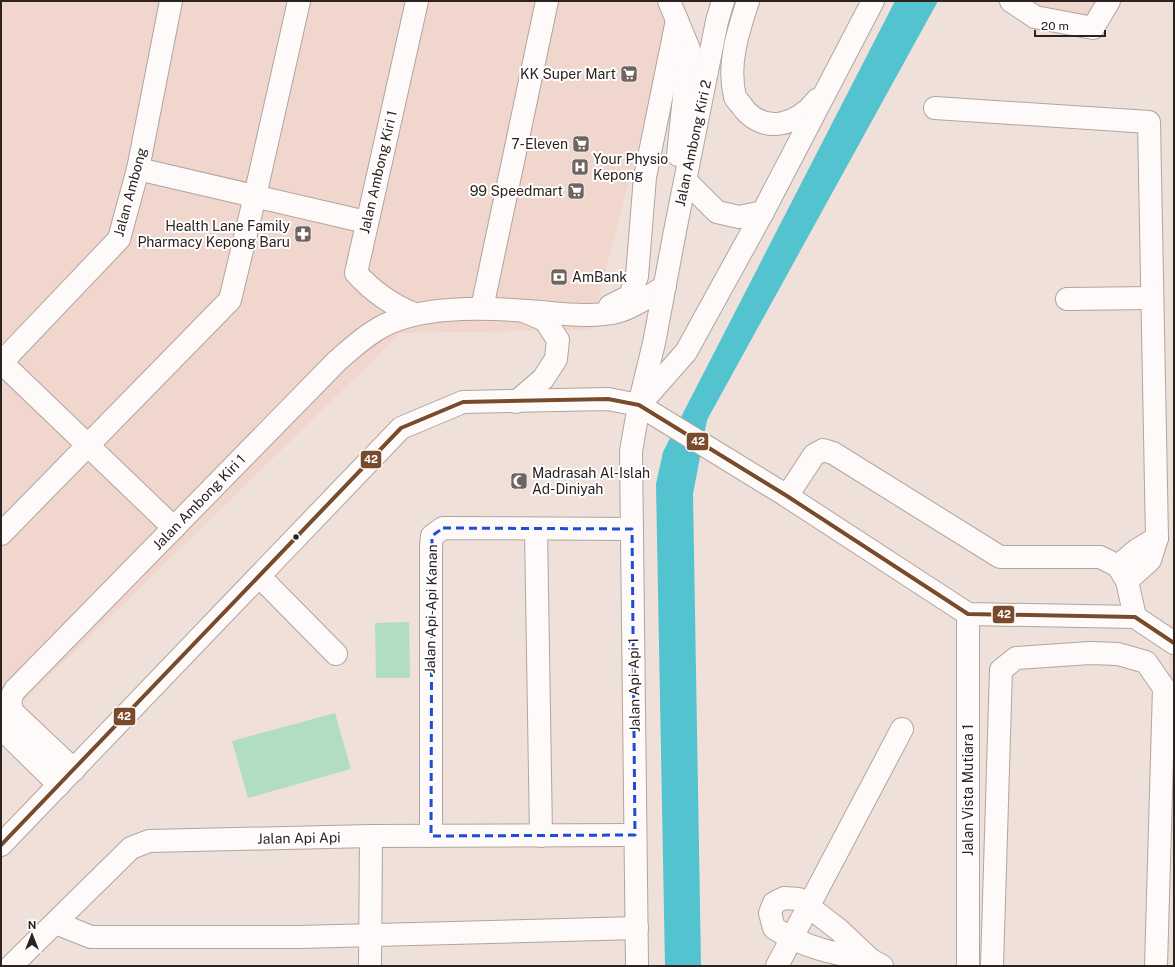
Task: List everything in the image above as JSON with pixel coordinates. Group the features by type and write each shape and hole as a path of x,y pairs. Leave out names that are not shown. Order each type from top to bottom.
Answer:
{"street":[{"name":"Jalan Ambong","path":"1,363 119,239 138,169 171,1"},
{"path":"1,534 230,300 299,1"},
{"name":"Jalan Ambong Kiri 1","path":"414,314 385,300 372,291 356,273 366,222 416,1"},
{"path":"482,308 547,1"},
{"name":"Jalan Ambong Kiri 2","path":"639,405 654,343 674,231 686,181 717,20 723,1"},
{"path":"748,1 736,38 732,70 736,98 752,117 773,124 792,121 808,111 830,83"},
{"path":"639,405 686,352 763,212 873,1"},
{"path":"1011,1 1035,17 1093,28 1109,1"},
{"path":"581,315 614,304 630,296 637,276 645,177 673,10"},
{"name":"Jalan Ambong Kiri 2","path":"665,286 689,49 673,10"},
{"path":"935,108 1149,122 1151,298 1157,538 1150,560 1122,573"},
{"path":"138,169 366,222"},
{"path":"686,181 717,212 739,217 763,212"},
{"name":"Jalan Ambong Kiri 1","path":"5,714 10,697 15,690 359,341 385,325 414,314 482,308 581,315 619,311 644,299 665,286"},
{"path":"1067,299 1151,298"},
{"path":"516,402 543,379 556,359 558,340 545,320 522,310"},
{"path":"1,363 174,528"},
{"path":"1,845 67,778 401,428 463,402 608,399 639,405 711,451 787,496 968,614 1135,617 1174,643"},
{"name":"Jalan Api-Api 1","path":"637,966 631,451 639,405"},
{"path":"787,496 814,455 823,450 833,453 1000,557 1100,557 1122,573 1135,617"},
{"name":"Jalan Api-Api Kanan","path":"431,836 430,546 432,536 442,528 632,529"},
{"path":"536,529 541,836"},
{"path":"259,576 336,654"},
{"name":"Jalan Vista Mutiara 1","path":"968,614 968,966"},
{"path":"992,966 1001,670 1016,658 1090,653 1118,654 1146,662 1164,688 1156,966"},
{"path":"5,714 67,778"},
{"path":"778,966 790,939 902,729"},
{"name":"Jalan Api Api","path":"11,966 131,848 149,841 371,836 541,836 636,834"},
{"path":"370,966 371,836"},
{"path":"968,869 996,869"},
{"path":"784,898 799,899 839,930 876,963 822,951 790,939 774,928 770,913 774,903 784,898"},
{"path":"56,923 91,937 300,937 637,928"}],"highlighted area":[{"path":"443,528 632,529 635,835 431,836 432,536"}],"shaded area":[{"path":"1,1 676,1 590,330 401,333 18,707 1,691"},
{"path":"1019,1 1102,1 1090,23"},
{"path":"1168,624 1174,624 1174,950 1169,653"}],"green space":[{"path":"409,622 410,678 376,678 375,623"},
{"path":"335,713 351,769 248,798 232,741"}],"water":[{"path":"895,1 938,1 707,420 693,494 701,966 665,966 656,484 663,452"}],"transit line":[{"name":"42","path":"1,845 401,428 463,402 608,399 639,405 787,496 968,614 1135,617 1174,643"}],"place":[{"name":"KK Super Mart","path":"629,74"},
{"name":"7-Eleven","path":"581,144"},
{"name":"Your Physio Kepong","path":"580,167"},
{"name":"99 Speedmart","path":"576,191"},
{"name":"Health Lane Family Pharmacy Kepong Baru","path":"303,234"},
{"name":"AmBank","path":"559,277"},
{"name":"Madrasah Al-Islah Ad-Diniyah","path":"519,481"}]}
